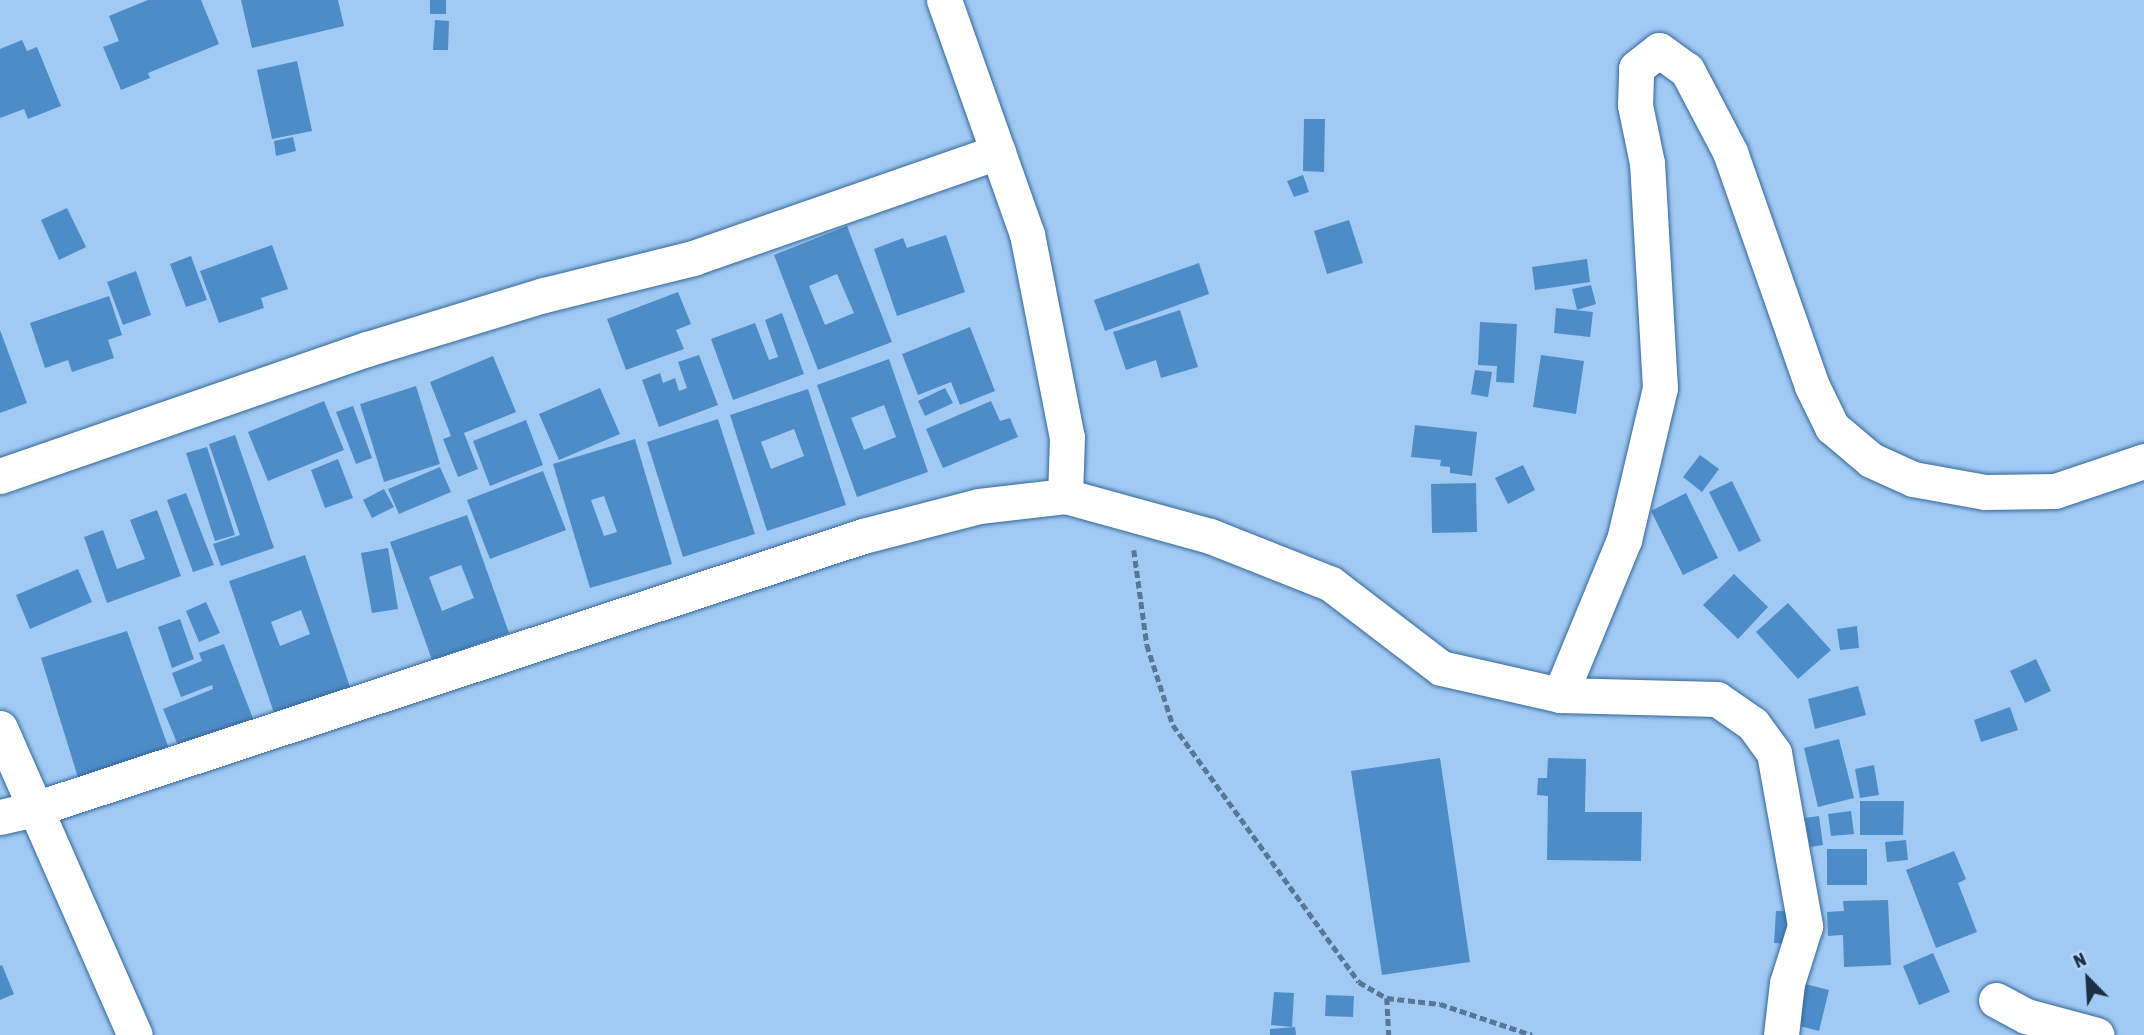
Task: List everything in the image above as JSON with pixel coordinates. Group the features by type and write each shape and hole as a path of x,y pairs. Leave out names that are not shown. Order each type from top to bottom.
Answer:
{"street":[{"path":"944,0 1027,234 1058,377 1067,437 1065,496"},
{"path":"1560,695 1624,540 1660,388 1647,163 1635,105 1636,68 1659,50 1687,70 1730,152 1812,386 1832,427 1871,460 1913,479 1985,492 2055,491 2144,461"},
{"path":"0,476 367,349 544,295 692,258 998,152"},
{"path":"0,817 35,809 863,537 979,506 1065,496 1221,540 1331,584 1441,668 1560,695 1717,699 1753,724 1774,753 1805,926 1787,983 1781,1035"},
{"path":"0,728 91,926 135,1035"},
{"path":"1996,1000 2026,1016 2097,1035"}],"path":[{"path":"1125,512 1141,584 1147,645 1173,724 1359,982 1387,998 1440,1004 1532,1035"},
{"path":"1387,998 1389,1035"}],"building":[{"path":"148,0 201,0 219,44 148,73 150,78 121,90 103,47 119,41 109,16"},
{"path":"241,0 338,0 344,26 252,48"},
{"path":"430,0 446,0 446,14 430,14"},
{"path":"435,20 449,21 448,50 433,50"},
{"path":"22,40 27,51 37,47 61,106 28,119 24,109 0,118 0,49"},
{"path":"297,61 312,131 272,139 257,70"},
{"path":"1304,119 1325,119 1324,172 1303,171"},
{"path":"293,137 296,151 276,156 274,141"},
{"path":"1303,175 1309,192 1294,197 1287,181"},
{"path":"67,208 86,247 59,260 41,220"},
{"path":"1349,220 1363,263 1327,274 1314,231"},
{"path":"847,226 892,342 818,370 774,255","holes":["837,274 854,313 825,325 809,286"]},
{"path":"946,235 965,292 897,316 874,249 903,238 907,248"},
{"path":"272,245 288,289 261,298 264,308 219,323 200,271"},
{"path":"191,256 207,300 186,307 170,264"},
{"path":"1587,259 1590,282 1535,290 1532,267"},
{"path":"1199,263 1209,294 1105,331 1094,300"},
{"path":"136,271 151,315 123,325 107,282"},
{"path":"1591,285 1596,304 1577,310 1572,289"},
{"path":"678,292 691,324 676,330 684,349 626,370 607,319"},
{"path":"109,296 122,335 108,340 114,358 72,372 68,360 45,368 30,323"},
{"path":"1556,308 1593,312 1590,337 1554,333"},
{"path":"1180,310 1198,367 1161,378 1156,360 1126,370 1113,332"},
{"path":"782,313 804,374 733,400 711,339 755,323 769,360 778,357 765,320"},
{"path":"1480,322 1517,324 1514,383 1496,382 1497,366 1478,365"},
{"path":"970,327 995,391 960,405 951,382 918,395 902,354"},
{"path":"0,330 27,403 0,413"},
{"path":"699,355 718,405 659,427 642,380 660,373 663,383 675,378 679,391 687,388 678,362"},
{"path":"1541,355 1584,361 1576,414 1533,407"},
{"path":"493,356 516,412 464,433 478,469 458,477 443,439 451,436 430,382"},
{"path":"889,359 928,472 857,497 817,385","holes":["884,405 896,437 864,450 851,418"]},
{"path":"1475,370 1492,372 1488,397 1471,394"},
{"path":"416,386 440,464 384,482 360,404"},
{"path":"600,388 620,434 559,460 539,414"},
{"path":"945,388 953,403 925,416 918,401"},
{"path":"808,389 846,505 767,531 730,415","holes":["794,429 804,456 771,469 761,442"]},
{"path":"324,401 344,450 268,481 248,432"},
{"path":"991,401 1000,421 1010,418 1018,437 943,468 926,429"},
{"path":"353,406 372,458 356,464 336,412"},
{"path":"718,419 755,534 683,557 647,442"},
{"path":"526,420 543,465 490,486 473,441"},
{"path":"1415,425 1477,432 1472,476 1450,473 1450,467 1440,466 1441,460 1411,457"},
{"path":"235,435 274,548 221,566 213,544 240,535 209,444"},
{"path":"635,439 672,564 590,588 553,464","holes":["604,496 617,532 604,536 591,500"]},
{"path":"207,447 235,535 215,541 186,453"},
{"path":"1700,455 1719,469 1702,492 1683,477"},
{"path":"338,459 353,498 325,508 311,470"},
{"path":"1523,465 1535,490 1508,504 1495,478"},
{"path":"440,467 451,492 399,514 388,489"},
{"path":"543,471 566,530 490,559 467,500"},
{"path":"1732,481 1761,541 1739,552 1709,492"},
{"path":"1476,483 1477,532 1432,533 1431,484"},
{"path":"384,489 394,507 372,518 363,500"},
{"path":"186,493 214,565 193,572 167,500"},
{"path":"1686,493 1718,558 1683,575 1651,511"},
{"path":"157,510 181,576 107,603 84,537 103,530 117,569 145,559 130,520"},
{"path":"467,515 509,633 432,660 390,542","holes":["461,565 474,598 442,611 429,577"]},
{"path":"388,548 398,609 372,613 361,553"},
{"path":"305,555 350,687 274,713 229,581","holes":["301,610 310,634 280,646 271,622"]},
{"path":"78,569 92,602 30,629 16,595"},
{"path":"1734,574 1768,607 1738,639 1703,605"},
{"path":"206,602 220,633 199,642 186,611"},
{"path":"1788,603 1831,650 1798,679 1756,632"},
{"path":"180,619 194,659 172,668 158,627"},
{"path":"1857,626 1859,648 1840,650 1837,629"},
{"path":"127,631 169,749 80,784 41,658"},
{"path":"224,644 254,721 180,750 163,709 213,689 212,685 181,697 172,673 202,661 199,653"},
{"path":"2036,659 2051,691 2025,703 2010,671"},
{"path":"1858,686 1866,715 1815,729 1808,699"},
{"path":"2010,707 2018,730 1981,742 1974,720"},
{"path":"1839,739 1854,798 1818,807 1804,748"},
{"path":"1440,758 1470,962 1382,975 1351,771"},
{"path":"1548,758 1586,759 1585,812 1642,812 1641,861 1547,860 1548,796 1537,795 1538,778 1547,778"},
{"path":"1874,765 1879,795 1860,798 1855,769"},
{"path":"1860,801 1904,801 1903,835 1860,835"},
{"path":"1851,811 1854,834 1831,836 1828,814"},
{"path":"1819,816 1823,845 1810,847 1805,818"},
{"path":"1906,840 1908,860 1887,862 1885,842"},
{"path":"1827,849 1867,849 1867,885 1827,885"},
{"path":"1954,851 1966,879 1958,883 1977,932 1936,948 1906,870"},
{"path":"1888,900 1891,965 1844,967 1843,935 1828,936 1827,912 1844,911 1843,901"},
{"path":"1776,911 1801,912 1798,945 1774,943"},
{"path":"1933,953 1950,992 1919,1005 1903,966"},
{"path":"2,965 14,994 0,1000 0,966"},
{"path":"1801,983 1829,990 1819,1031 1792,1024"},
{"path":"1274,992 1294,993 1292,1027 1271,1025"},
{"path":"1326,995 1354,996 1353,1017 1325,1016"},
{"path":"1295,1027 1296,1035 1270,1035 1270,1029"}]}
